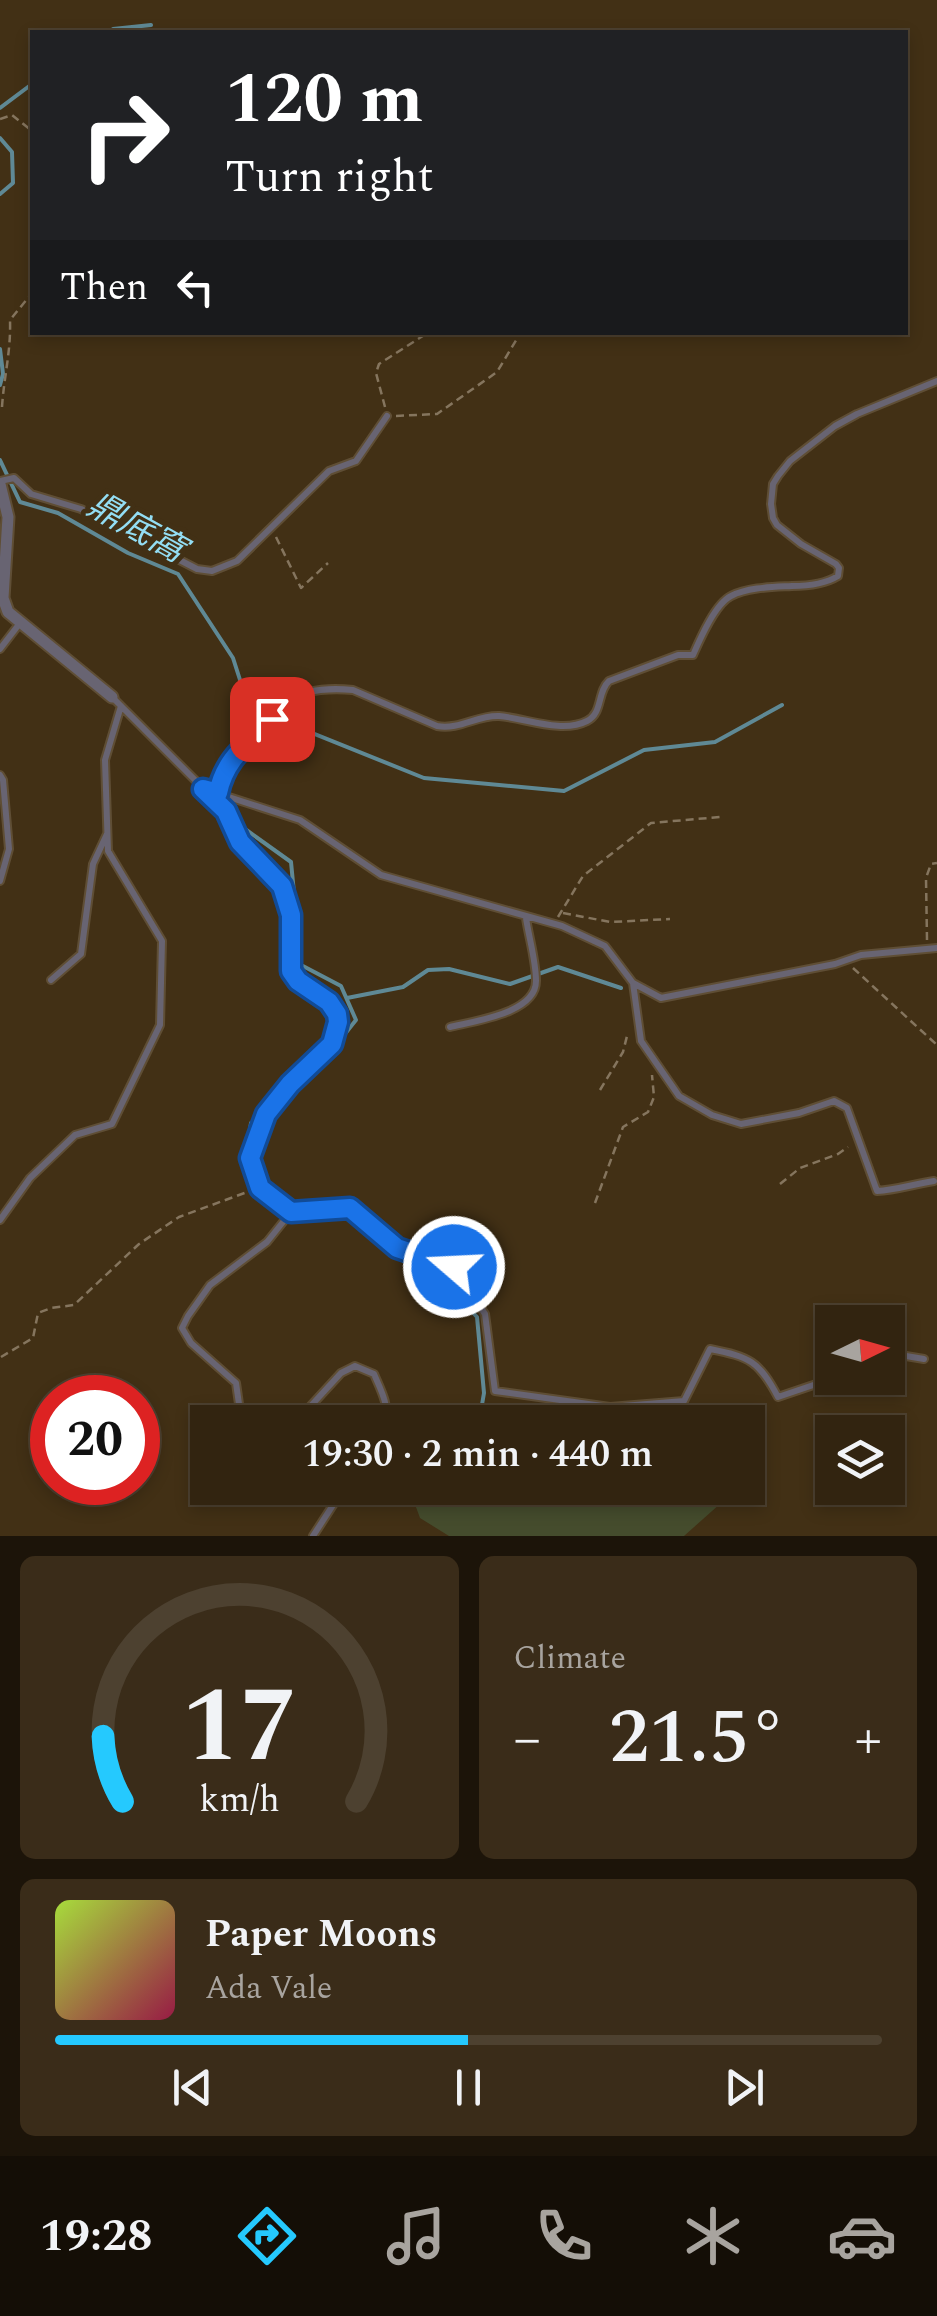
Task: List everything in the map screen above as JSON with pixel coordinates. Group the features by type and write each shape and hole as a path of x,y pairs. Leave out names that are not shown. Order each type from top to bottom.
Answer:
{"street":[{"path":"0,483 8,517 3,598 8,612 116,701"}],"lane":[{"path":"218,793 224,770 233,758 302,693 353,690 450,728 492,717 570,725 589,720 598,710 602,689 608,681 678,655 693,655 718,608 728,598 772,587 804,586 838,576 836,564 777,526 772,512 774,484 790,462 835,426 937,381"},
{"path":"0,483 14,478 32,494 81,510 197,569 212,571 237,561 329,471 356,461 387,416"},
{"path":"0,648 20,623"},
{"path":"116,701 226,811 240,842 282,886 291,915 291,971 298,981 329,1002 337,1014 332,1044 290,1084 266,1114 250,1158 260,1188 291,1212 350,1208 397,1248 454,1267 484,1314 494,1391 610,1406 684,1401 710,1349 738,1354 764,1370 778,1398 815,1385"},
{"path":"0,1220 30,1178 75,1135 112,1124 160,1025 162,941 108,851 105,760 116,701"},
{"path":"0,775 10,850 0,881"},
{"path":"203,789 300,820 381,876 556,925 605,946 633,983 661,998 861,954 937,948"},
{"path":"50,980 81,954 93,864 108,834"},
{"path":"450,1027 510,1011 531,998 537,984 526,917"},
{"path":"633,983 641,1041 679,1096 712,1115 741,1124 799,1114 834,1101 847,1108 877,1191 934,1181"},
{"path":"239,1405 236,1383 191,1343 182,1328 210,1285 267,1242 291,1212"},
{"path":"905,1356 924,1359"},
{"path":"311,1405 341,1373 355,1366 374,1374 386,1405"},
{"path":"312,1536 333,1505"}],"path":[{"path":"0,119 12,115 30,130"},
{"path":"2,407 11,350 10,320 30,295"},
{"path":"0,321 10,320"},
{"path":"424,335 379,364 376,373 387,416 437,414 496,372 519,335"},
{"path":"271,527 300,588 328,563"},
{"path":"556,925 583,876 651,823 720,817"},
{"path":"927,948 926,878 931,864 937,863"},
{"path":"561,912 610,922 670,919"},
{"path":"845,960 937,1044"},
{"path":"600,1090 627,1036 640,1032"},
{"path":"595,1203 623,1127 648,1112 654,1097 651,1055"},
{"path":"780,1184 800,1168 838,1154 858,1140"},
{"path":"1,1357 33,1338 38,1313 74,1305 138,1244 179,1217 260,1188"}],"green space":[{"path":"415,1505 719,1505 684,1536 449,1536 420,1518"}],"waterway":[{"path":"112,30 151,25"},
{"path":"0,108 30,86"},
{"name":"鼎底窩","path":"0,138 12,152 13,183 0,194"},
{"name":"鼎底窩","path":"0,349 0,385"},
{"name":"鼎底窩","path":"0,460 20,502 58,513 128,553 178,574 233,658 249,708 215,784 218,788"},
{"path":"250,708 424,778 564,791 644,750 715,742 782,705"},
{"name":"鼎底窩","path":"223,796 245,829 291,862 301,965 341,986 356,1020 307,1080 273,1109"},
{"path":"347,998 403,987 428,970 449,969 510,984 558,967 621,988"},
{"name":"鼎底窩","path":"257,1189 248,1175 247,1149 251,1123 265,1115"},
{"name":"鼎底窩","path":"264,1195 302,1218 347,1216 389,1251 435,1271 477,1317 482,1405"}],"route":[{"path":"272,719 224,770 218,793 203,789 226,811 240,842 282,886 291,915 291,971 298,981 329,1002 338,1022 332,1044 290,1084 266,1114 250,1158 260,1188 291,1212 350,1208 397,1248 454,1267"}]}
